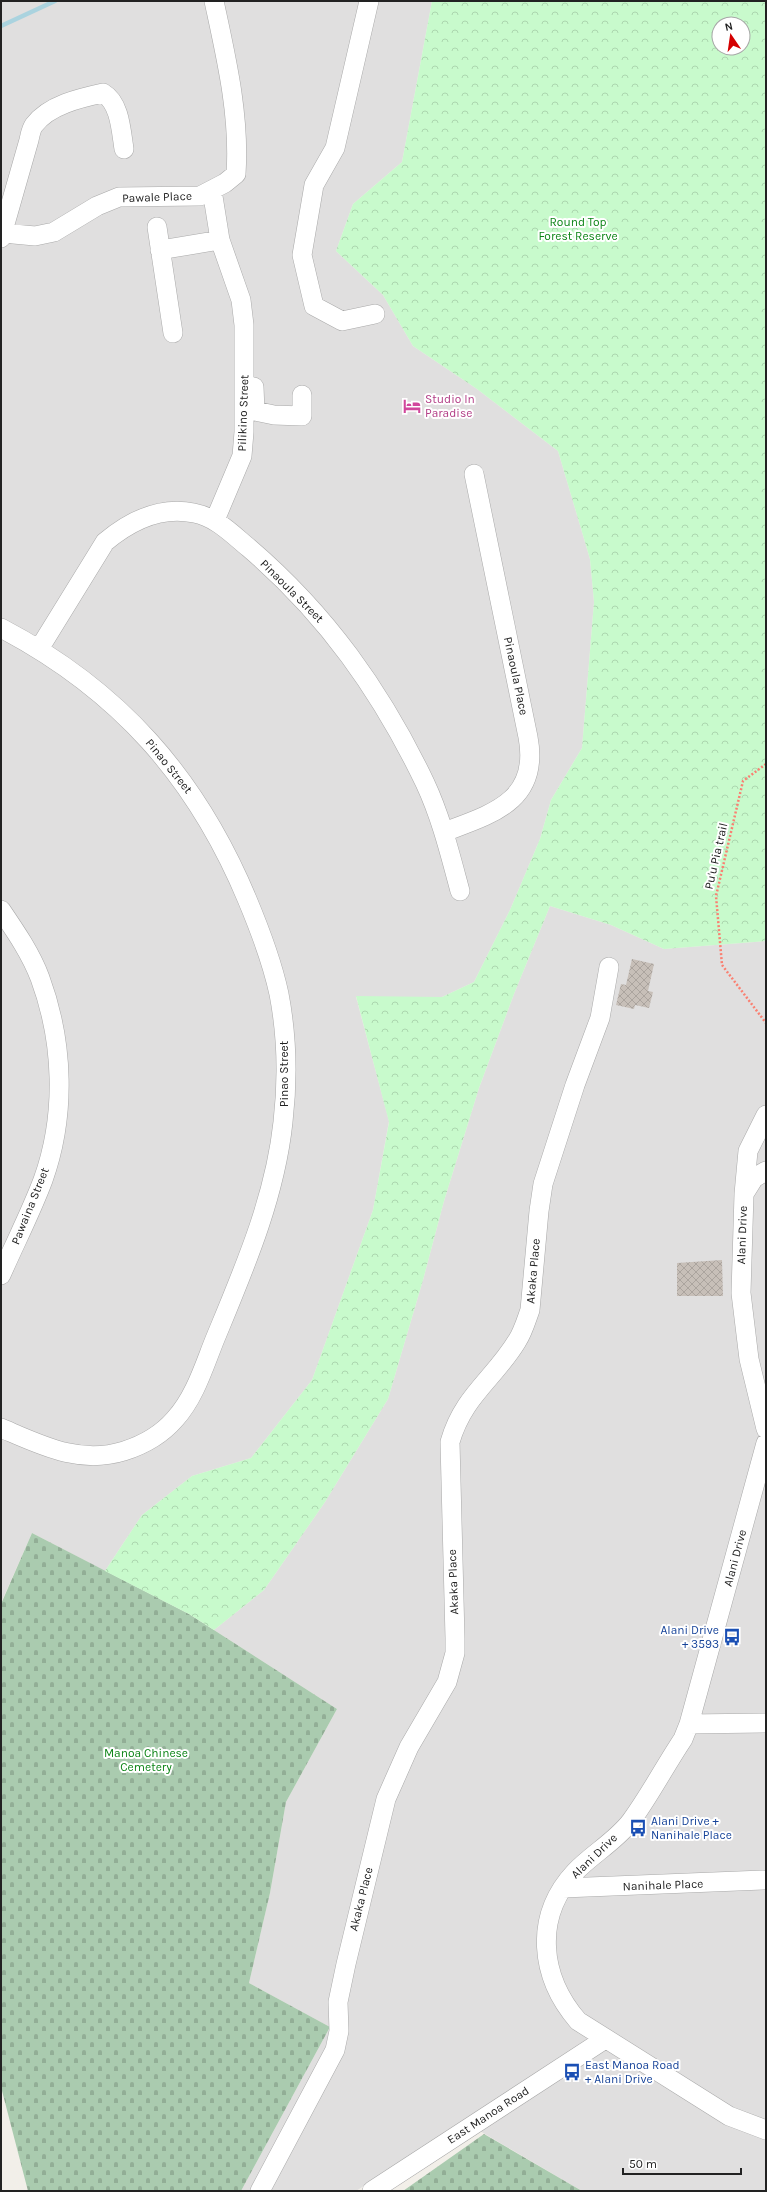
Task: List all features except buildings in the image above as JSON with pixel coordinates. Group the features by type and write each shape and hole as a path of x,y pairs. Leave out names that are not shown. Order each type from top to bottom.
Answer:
{"street":[{"name":"Pawale Place","path":"2,236 35,236 54,232 97,206 119,197 200,196 236,174 237,152 230,76 214,1"},
{"path":"369,1 336,148 314,185 302,255 314,306 342,321 375,314"},
{"path":"2,236 28,140 34,125 44,116 82,97 102,93 110,98 117,112 124,149"},
{"name":"Pilikino Street","path":"212,190 220,240 241,300 244,325 244,432 242,456 215,520"},
{"path":"157,227 173,333"},
{"path":"160,250 220,240"},
{"path":"244,325 254,333 256,351 254,386 255,411 274,415 302,416 302,395"},
{"name":"Pinaoula Place","path":"444,832 490,814 506,805 523,783 530,756 528,737 474,474"},
{"name":"Pinaoula Street","path":"39,649 106,542 116,533 140,519 167,512 194,513 215,520 280,575 338,638 386,708 425,783 444,832 460,891"},
{"name":"Pinao Street","path":"1,628 39,649 76,674 102,695 149,740 190,792 224,848 262,936 278,991 286,1049 286,1100 279,1150 261,1223 193,1393 175,1419 164,1430 137,1446 117,1453 90,1457 58,1452 1,1428"},
{"name":"Pawaina Street","path":"1,910 21,940 40,977 52,1017 59,1058 59,1099 54,1140 43,1180 1,1275"},
{"name":"Akaka Place","path":"260,2191 335,2050 340,2031 340,1994 386,1799 409,1747 444,1687 450,1670 455,1652 450,1442 455,1426 463,1410 474,1393 517,1341 530,1310 539,1211 544,1184 570,1100 600,1018 609,968"},
{"name":"Alani Drive","path":"766,1115 748,1151 744,1194 741,1293 749,1360 766,1429"},
{"path":"744,1194 754,1178 766,1171"},
{"name":"Alani Drive","path":"766,1443 689,1724 682,1739 630,1822 575,1872 563,1888 551,1914 547,1931 548,1963 552,1979 564,2004 578,2021 729,2116 766,2130"},
{"path":"689,1724 766,1723"},
{"name":"Nanihale Place","path":"563,1888 763,1880"},
{"name":"East Manoa Road","path":"372,2191 605,2039"}],"path":[{"name":"Pu'u Pia trail","path":"766,764 743,781 716,896 722,965 766,1023"}],"shaded area":[{"path":"1,1 432,1 402,162 353,204 336,251 383,295 413,346 477,389 558,451 590,559 594,602 582,748 551,800 540,839 510,910 474,982 442,997 356,997 389,1121 373,1210 312,1380 251,1458 192,1476 142,1515 105,1571 32,1533 1,1603"},
{"path":"550,906 611,925 664,949 766,941 766,2191 582,2191 463,2121 356,2191 241,2191 330,2027 249,1983 270,1893 286,1802 337,1709 214,1630 264,1590 325,1502 388,1399 423,1280 444,1201 479,1088 514,994"}],"green space":[{"name":"Round Top Forest Reserve","path":"432,1 766,1 766,941 664,949 611,925 550,906 514,994 479,1088 444,1201 423,1280 388,1399 325,1502 264,1590 214,1630 189,1614 105,1571 142,1515 192,1476 251,1458 312,1380 373,1210 389,1122 356,996 442,997 474,982 510,910 540,839 551,800 582,748 594,602 590,559 558,451 477,389 413,346 383,295 336,251 353,204 402,162"},
{"name":"Manoa Chinese Cemetery","path":"32,1533 189,1614 337,1709 286,1802 270,1893 249,1983 330,2027 241,2191 28,2191 1,2087 1,1604"},
{"path":"484,2134 582,2191 403,2191"}],"waterway":[{"path":"1,26 55,1"}],"place":[{"name":"Studio In Paradise","path":"412,406"},
{"name":"Alani Drive + 3593","path":"732,1637"},
{"name":"Alani Drive + Nanihale Place","path":"638,1828"},
{"name":"East Manoa Road + Alani Drive","path":"572,2072"}]}
